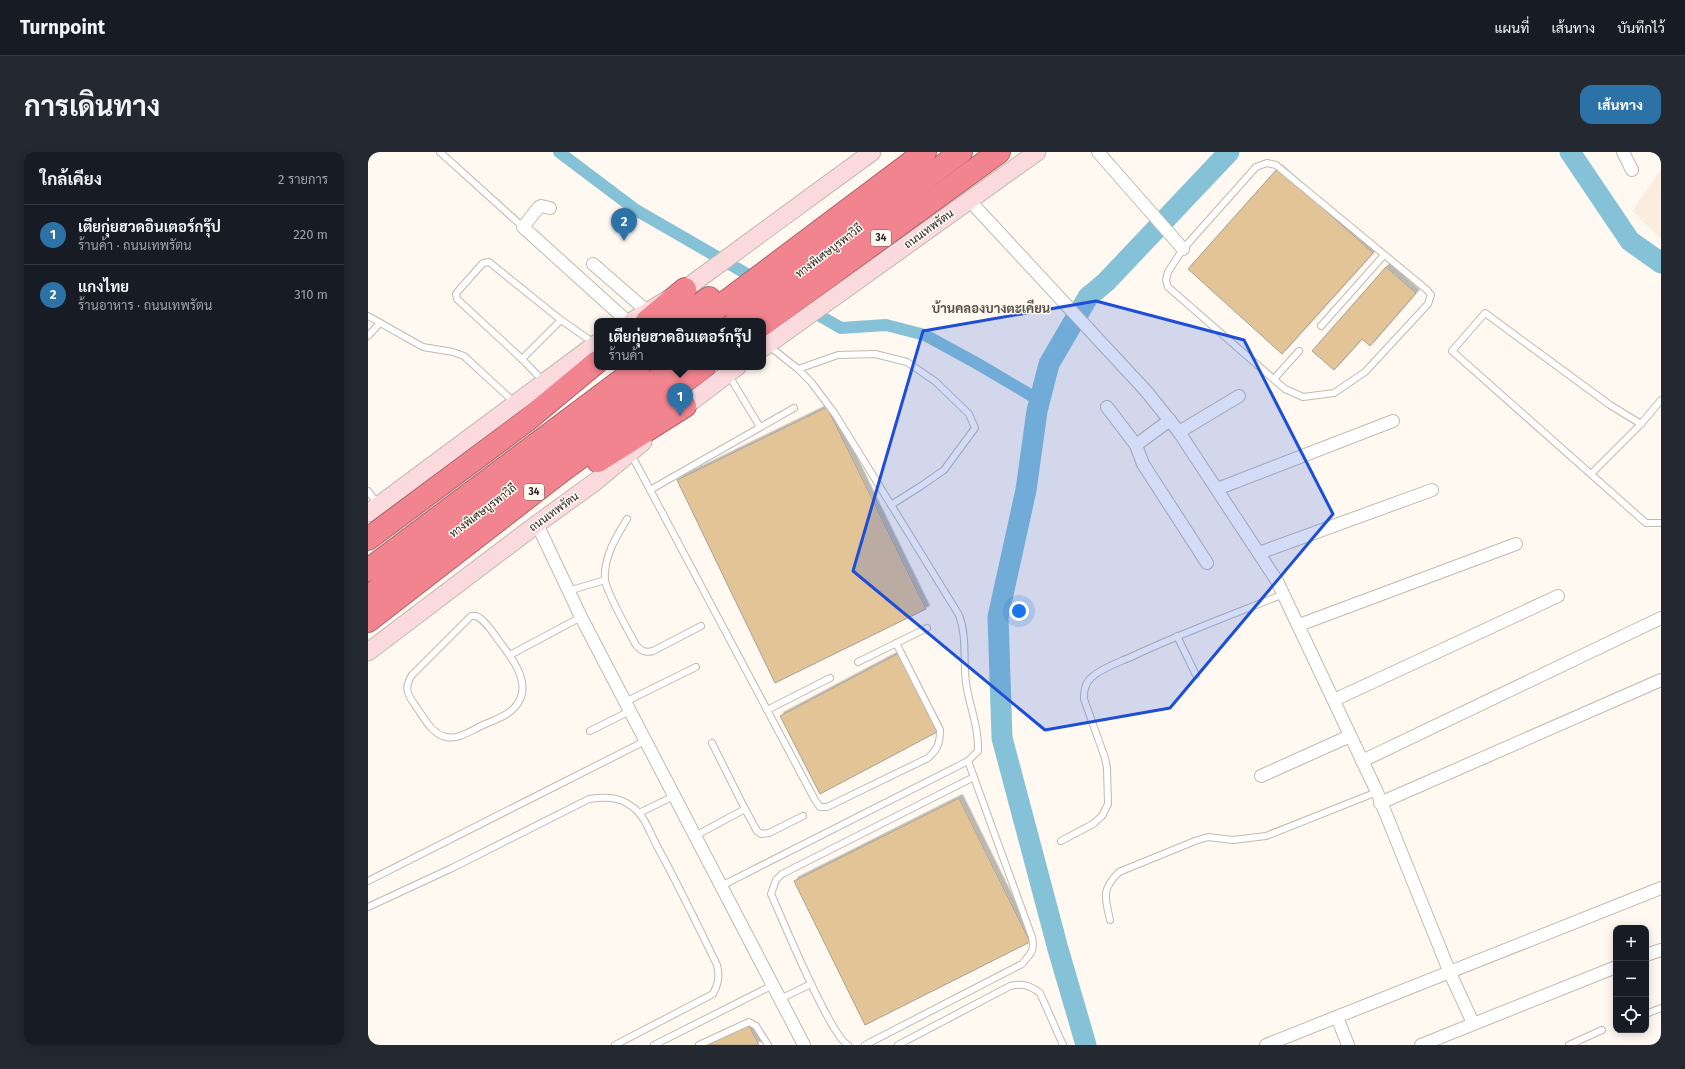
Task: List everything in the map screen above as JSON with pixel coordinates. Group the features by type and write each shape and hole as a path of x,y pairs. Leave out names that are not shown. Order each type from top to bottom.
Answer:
{"highway":[{"path":"682,318 902,152"},
{"name":"ทางพิเศษบูรพาวิถี","path":"704,318 925,152"},
{"name":"ทางพิเศษบูรพาวิถี","path":"740,318 961,152"},
{"name":"ถนนเทพรัตน","path":"766,322 999,152"},
{"path":"647,316 685,289"},
{"path":"368,539 526,420 594,352"},
{"path":"368,556 614,370"},
{"name":"ทางพิเศษบูรพาวิถี","path":"368,570 635,370"},
{"name":"ทางพิเศษบูรพาวิถี","path":"368,596 670,370"},
{"name":"34","path":"368,621 562,470 700,370"},
{"path":"368,631 457,566 572,477 685,406"}],"main road":[{"path":"685,289 872,152"},
{"name":"ถนนเทพรัตน","path":"766,346 1037,152"},
{"path":"373,509 544,382 594,351"},
{"name":"ถนนเทพรัตน","path":"368,652 595,482 685,406 733,370"}],"street":[{"path":"1098,152 1183,249"},
{"path":"1623,152 1632,170"},
{"path":"969,200 1146,391 1170,420 1259,553 1284,594 1362,761 1450,973 1473,1023"},
{"path":"550,208 539,207 523,227 624,318"},
{"path":"593,264 647,316"},
{"path":"1179,432 1239,396"},
{"path":"1107,407 1136,445 1143,464 1207,563"},
{"path":"1136,445 1170,420"},
{"path":"1217,489 1393,421"},
{"path":"1259,553 1432,490"},
{"path":"537,524 581,617 804,1045"},
{"path":"1299,625 1516,544"},
{"path":"1334,700 1558,596"},
{"path":"1362,761 1661,618"},
{"path":"1378,798 1661,680"},
{"path":"1261,776 1350,736"},
{"path":"1266,1045 1661,888"},
{"path":"1649,954 1661,950"},
{"path":"1421,1045 1613,968"},
{"path":"1337,1017 1348,1045"}],"lane":[{"path":"440,152 523,227"},
{"path":"1267,163 1276,165 1427,290 1431,296 1428,304 1365,372 1334,393 1303,397 1285,389 1168,287 1166,280 1168,272 1183,249 1256,167 1267,163"},
{"path":"1321,326 1384,255"},
{"path":"544,382 522,358 457,299 456,294 483,263 489,262 594,348"},
{"path":"1640,424 1610,405 1485,313 1452,351 1646,523 1661,523"},
{"path":"368,316 423,347 453,352 464,356 515,403"},
{"path":"522,358 561,320"},
{"path":"368,336 380,323"},
{"path":"721,886 968,761 978,751 978,741 967,688 964,628 959,615 835,414 811,382 798,369 766,348"},
{"path":"1274,379 1299,351"},
{"path":"798,369 838,355 875,354 907,362 936,382 968,414 975,428 944,470 891,505"},
{"path":"733,370 760,427"},
{"path":"1591,474 1640,424 1661,400"},
{"path":"650,490 794,408"},
{"path":"630,453 820,807 827,808 928,758 936,750 940,742 940,730 896,643"},
{"path":"368,491 373,509"},
{"path":"626,519 613,542 608,558 605,580 636,645 641,651 653,651 701,626"},
{"path":"568,591 605,580"},
{"path":"1061,841 1098,820 1102,816 1108,804 1107,768 1084,699 1086,684 1092,677 1101,671 1177,636 1284,594"},
{"path":"471,616 476,616 485,622 510,655 522,678 521,698 515,708 504,715 460,736 446,737 439,734 429,725 407,689 407,684 412,675 471,616"},
{"path":"510,655 581,617"},
{"path":"858,662 927,628"},
{"path":"1177,636 1196,675"},
{"path":"590,731 627,706 696,667"},
{"path":"767,710 830,678"},
{"path":"368,881 645,741"},
{"path":"712,742 745,809 757,830 761,834 769,833 803,816"},
{"path":"865,1045 1022,964 1034,947 1032,937 968,761"},
{"path":"848,1045 845,1044 835,1030 810,984 771,894 776,880 782,874 974,777"},
{"path":"639,813 674,796"},
{"path":"368,907 452,868 588,799 613,797 624,802 639,813 679,886 717,965 719,974 718,984 713,994 615,1045"},
{"path":"1110,920 1106,898 1106,888 1110,881 1119,872 1208,837 1233,840 1266,836 1378,798"},
{"path":"695,836 745,809"},
{"path":"780,999 810,984"},
{"path":"898,1045 1010,986 1023,984 1033,988 1040,994 1063,1045"},
{"path":"654,1045 773,985"},
{"path":"1649,1013 1661,1008"},
{"path":"698,1045 749,1022 756,1026 768,1045"},
{"path":"1569,1045 1602,1030"}],"highlighted area":[{"path":"1096,301 1244,340 1333,514 1170,708 1045,730 853,571 923,331"}],"shaded area":[{"path":"1661,170 1661,239 1632,211"}],"building":[{"path":"1278,168 1373,253 1282,354 1188,269"},
{"path":"1386,267 1416,293 1370,346 1362,339 1334,370 1312,351"},
{"path":"827,407 926,609 775,683 677,480"},
{"path":"899,653 939,731 820,794 780,716"},
{"path":"959,798 1030,942 865,1025 794,881"},
{"path":"748,1024 759,1045 707,1045"}],"waterway":[{"path":"559,152 636,210 759,281"},
{"path":"1086,1045 1058,949 1002,738 998,617 1026,490 1037,411 1049,364 1088,297 1106,282 1229,152"},
{"path":"1570,152 1630,241 1661,263"},
{"path":"808,309 841,328 886,325 925,335 1039,400"}],"place":[{"name":"แกงไทย","path":"624,241"},
{"name":"เตียกุ่ยฮวดอินเตอร์กรุ๊ป","path":"680,416"}],"district":[{"name":"บ้านคลองบางตะเคียน","path":"991,308"}]}
